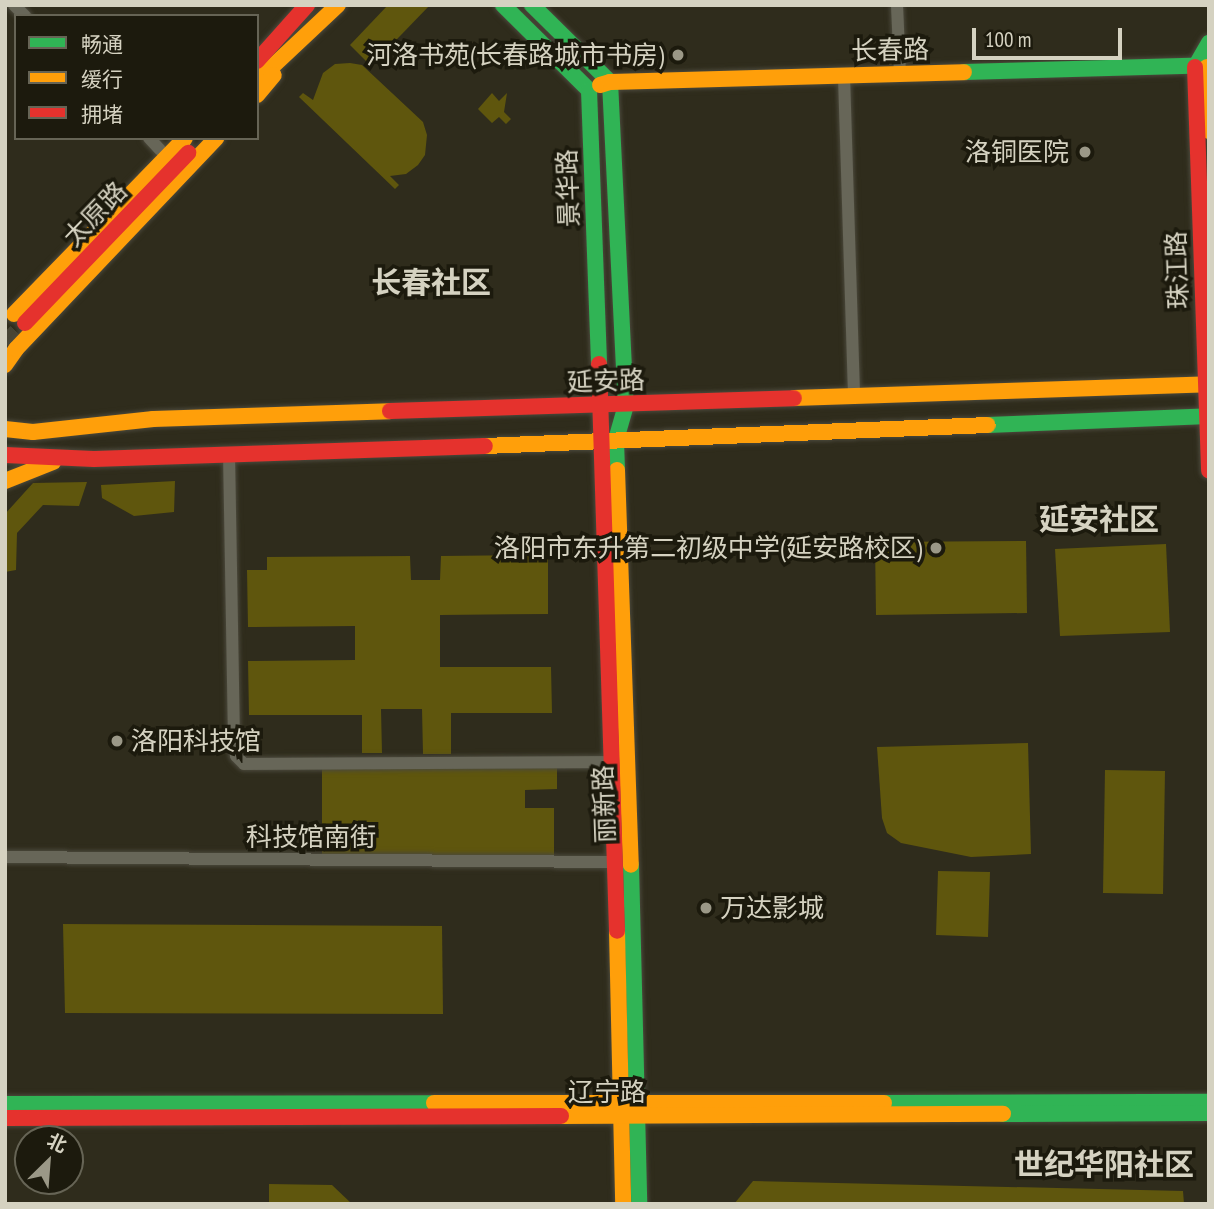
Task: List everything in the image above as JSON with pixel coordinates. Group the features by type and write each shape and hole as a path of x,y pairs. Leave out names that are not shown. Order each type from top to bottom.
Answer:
{"main road":[{"path":"259,50 307,5"},
{"path":"259,79 338,5"},
{"path":"503,5 589,90"},
{"path":"532,5 610,82"},
{"path":"259,59 283,29"},
{"path":"259,93 300,43"},
{"path":"1209,43 1203,67 1209,131"},
{"name":"长春路","path":"589,90 610,82 1203,67"},
{"name":"珠江路","path":"1203,67 1209,471"},
{"name":"景华路","path":"610,82 626,405"},
{"name":"景华路","path":"589,90 599,405"},
{"name":"太原路","path":"15,316 183,140"},
{"name":"太原路","path":"15,316 200,140"},
{"path":"5,365 16,349 214,140"},
{"path":"15,316 160,142"},
{"name":"延安路","path":"5,429 33,432 153,419 1207,384"},
{"name":"丽新路","path":"599,405 608,442 631,849 628,1110 624,1204"},
{"name":"丽新路","path":"626,405 608,442 612,762 628,1110 639,1204"},
{"path":"5,455 81,459 608,442 1208,416"},
{"path":"79,425 67,432 64,440 72,454 81,459"},
{"path":"5,481 60,459"},
{"name":"辽宁路","path":"5,1118 1209,1102"},
{"name":"辽宁路","path":"5,1104 1209,1113"}],"street":[{"path":"897,5 900,74"},
{"path":"844,76 854,397"},
{"path":"229,453 234,747 236,756 244,764 612,762"},
{"name":"科技馆南街","path":"5,857 616,862"}],"shaded area":[{"path":"388,5 430,5 371,66 350,45"},
{"path":"335,64 362,65 423,122 427,135 425,155 418,165 406,174 390,176 399,185 395,189 299,97 303,93 313,100 323,73"},
{"path":"492,93 499,101 507,93 504,112 511,119 506,124 499,117 492,123 478,109"},
{"path":"175,481 174,512 134,516 102,498 101,485"},
{"path":"87,482 79,506 43,505 17,533 16,570 5,572 5,514 33,483"},
{"path":"1026,541 1027,613 876,615 875,542"},
{"path":"1166,544 1170,632 1060,636 1055,549"},
{"path":"548,555 548,614 440,615 440,667 551,667 552,713 451,713 451,754 423,754 422,709 381,709 382,753 362,753 362,715 249,715 248,661 355,660 355,626 248,627 247,570 267,570 267,557 410,556 411,580 440,580 441,556"},
{"path":"1028,743 1031,854 971,857 901,843 887,833 882,818 877,747"},
{"path":"322,767 557,767 557,789 525,790 525,808 554,808 554,861 322,860"},
{"path":"1105,770 1165,771 1163,894 1103,893"},
{"path":"938,871 990,872 988,937 936,935"},
{"path":"63,924 442,926 443,1014 65,1013"},
{"path":"753,1181 1183,1191 1184,1204 734,1204"},
{"path":"269,1184 332,1185 352,1204 269,1204"}],"tunnel":[{"path":"5,343 25,323"}],"traffic: fast":[{"path":"503,5 589,90 599,364"},
{"path":"532,5 610,82 626,405 616,441 617,470"},
{"path":"1195,67 1209,43"},
{"path":"964,72 1209,65"},
{"path":"988,425 1209,416"},
{"path":"631,865 639,1204"},
{"path":"884,1103 1209,1102"},
{"path":"5,1104 434,1103"},
{"path":"1003,1114 1209,1113"}],"traffic: slow":[{"path":"259,79 338,5"},
{"path":"1207,67 1209,131"},
{"path":"600,85 610,82 964,72"},
{"path":"259,93 274,75"},
{"path":"14,314 183,140"},
{"path":"5,365 16,349 214,140"},
{"path":"794,398 1209,384"},
{"path":"5,429 33,432 153,419 390,411"},
{"path":"485,446 988,425"},
{"path":"5,481 53,462"},
{"path":"617,470 631,865"},
{"path":"617,931 623,1204"},
{"path":"434,1103 884,1103"},
{"path":"561,1116 1003,1114"}],"traffic: jam":[{"path":"259,59 307,5"},
{"path":"1195,67 1209,471"},
{"path":"25,323 188,153"},
{"path":"599,364 617,931"},
{"path":"390,411 794,398"},
{"path":"5,455 94,459 485,446"},
{"path":"5,1118 561,1116"}],"place":[{"name":"河洛书苑(长春路城市书房)","path":"678,55"},
{"name":"洛铜医院","path":"1085,152"},
{"name":"洛阳市东升第二初级中学(延安路校区)","path":"936,548"},
{"name":"洛阳科技馆","path":"117,741"},
{"name":"万达影城","path":"706,908"}],"district":[{"name":"长春社区","path":"431,282"},
{"name":"延安社区","path":"1099,519"},
{"name":"世纪华阳社区","path":"1104,1164"}]}
